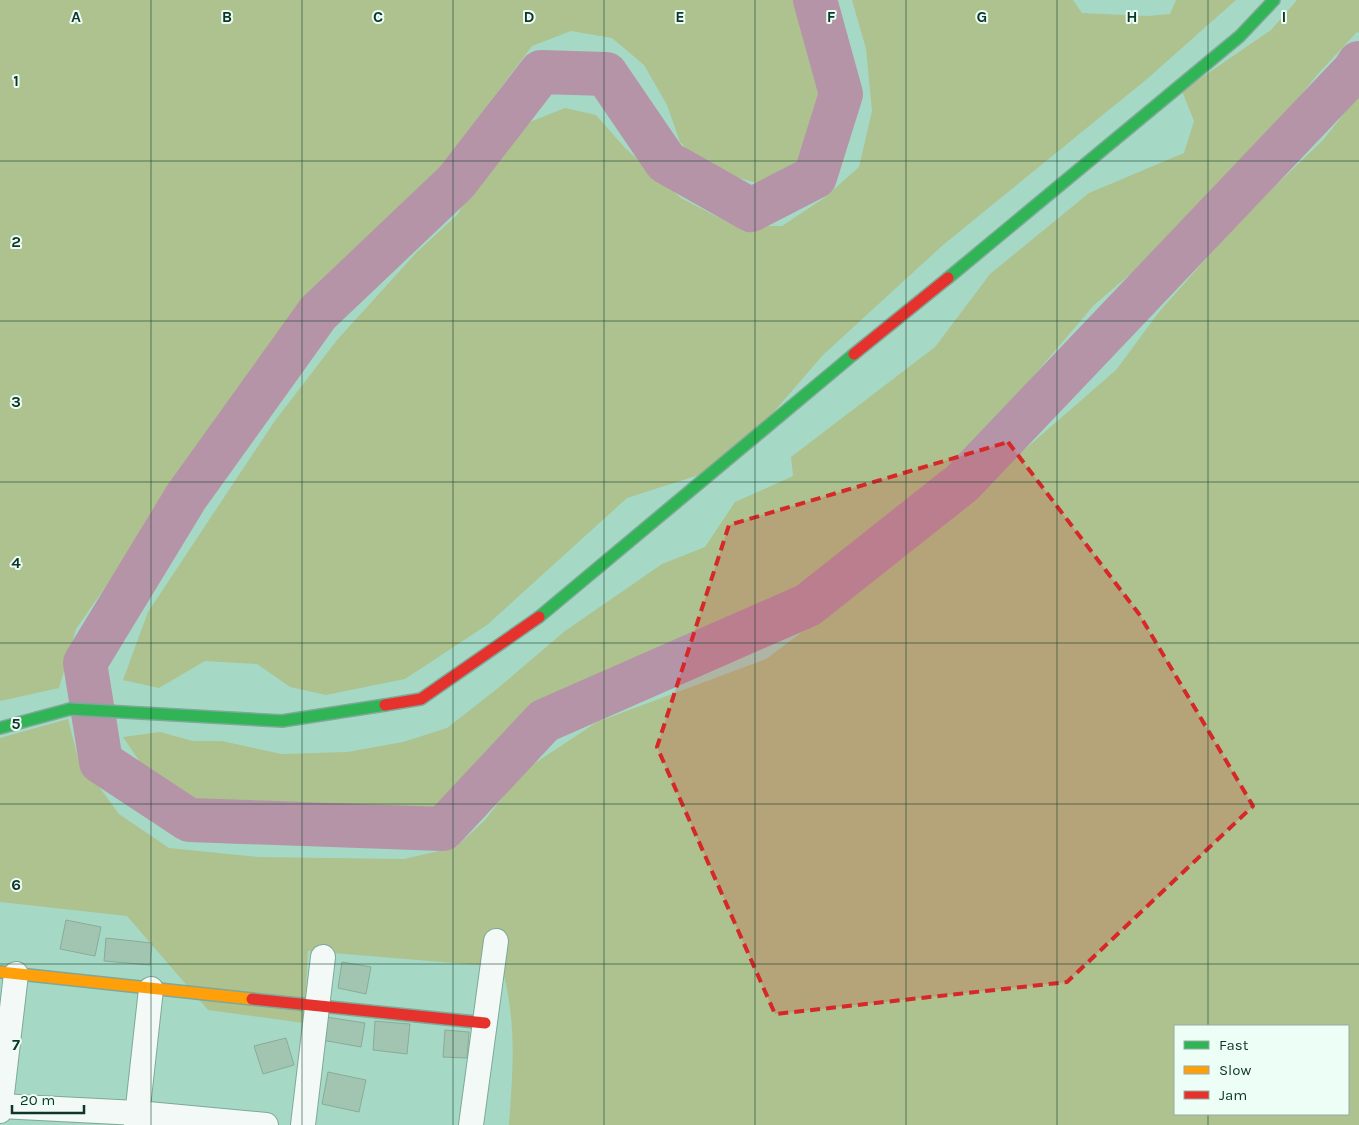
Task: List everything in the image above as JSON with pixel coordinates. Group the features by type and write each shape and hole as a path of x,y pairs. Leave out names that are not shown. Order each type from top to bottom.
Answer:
{"street":[{"path":"0,728 70,709 282,721 421,699 547,612 861,348 994,241 1240,36 1274,0"},
{"path":"471,1125 496,941"},
{"path":"303,1125 323,957"},
{"path":"0,1111 8,973 485,1023"},
{"path":"136,1119 151,988"},
{"path":"0,1106 136,1119 266,1125"}],"highlighted area":[{"path":"1008,442 1139,614 1253,806 1067,982 775,1014 657,747 729,525"}],"green space":[{"path":"0,0 801,0 824,74 819,129 797,169 757,183 707,169 680,142 667,105 644,65 612,38 571,31 532,46 497,93 450,168 302,306 76,629 59,688 0,701"},
{"path":"852,0 1073,0 1082,13 1147,16 1170,14 1176,0 1236,0 1147,79 943,245 823,355 727,466 627,498 487,625 405,679 326,695 290,687 257,664 205,661 159,688 123,680 148,612 274,422 337,340 417,252 458,214 486,161 527,123 565,108 596,115 625,148 681,198 735,226 782,226 824,198 859,167 872,111 866,49"},
{"path":"1297,0 1359,0 1359,33 1357,32 1317,75 1253,155 1182,230 1094,305 996,420 873,536 804,587 554,702 528,718 434,810 388,816 207,806 183,791 153,781 123,737 160,732 193,741 222,741 281,754 347,752 403,742 447,728 565,631 662,564 705,547 735,502 793,476 791,457 935,347 990,274 1089,193 1184,153 1194,121 1182,91 1271,30"},
{"path":"1359,95 1359,1125 509,1125 513,1046 510,1008 502,967 308,951 304,1023 208,1010 127,916 0,902 0,738 68,719 78,758 119,814 169,848 259,857 404,859 456,847 485,820 523,771 597,722 766,659 893,564 1116,370 1159,312 1244,216 1323,140"}],"building":[{"path":"66,920 101,927 95,956 60,949"},
{"path":"106,938 152,943 150,965 104,961"},
{"path":"342,962 371,967 366,994 338,988"},
{"path":"326,1017 365,1023 361,1047 322,1040"},
{"path":"375,1021 410,1024 407,1054 373,1050"},
{"path":"445,1030 469,1032 467,1058 443,1057"},
{"path":"286,1038 294,1065 263,1074 254,1046"},
{"path":"328,1072 366,1080 359,1112 322,1104"}],"waterway":[{"path":"815,0 841,94 815,177 751,210 666,162 606,74 541,72 456,182 318,313 186,497 85,663 101,762 189,820 443,829 544,721 808,605 962,483 1354,71 1359,63"}],"traffic: fast":[{"path":"948,278 1240,36 1274,0"},
{"path":"539,617 854,354"},
{"path":"0,728 70,709 282,721 385,705"}],"traffic: slow":[{"path":"0,972 252,999"}],"traffic: jam":[{"path":"854,354 948,278"},
{"path":"385,705 421,699 539,617"},
{"path":"252,999 485,1023"}]}
